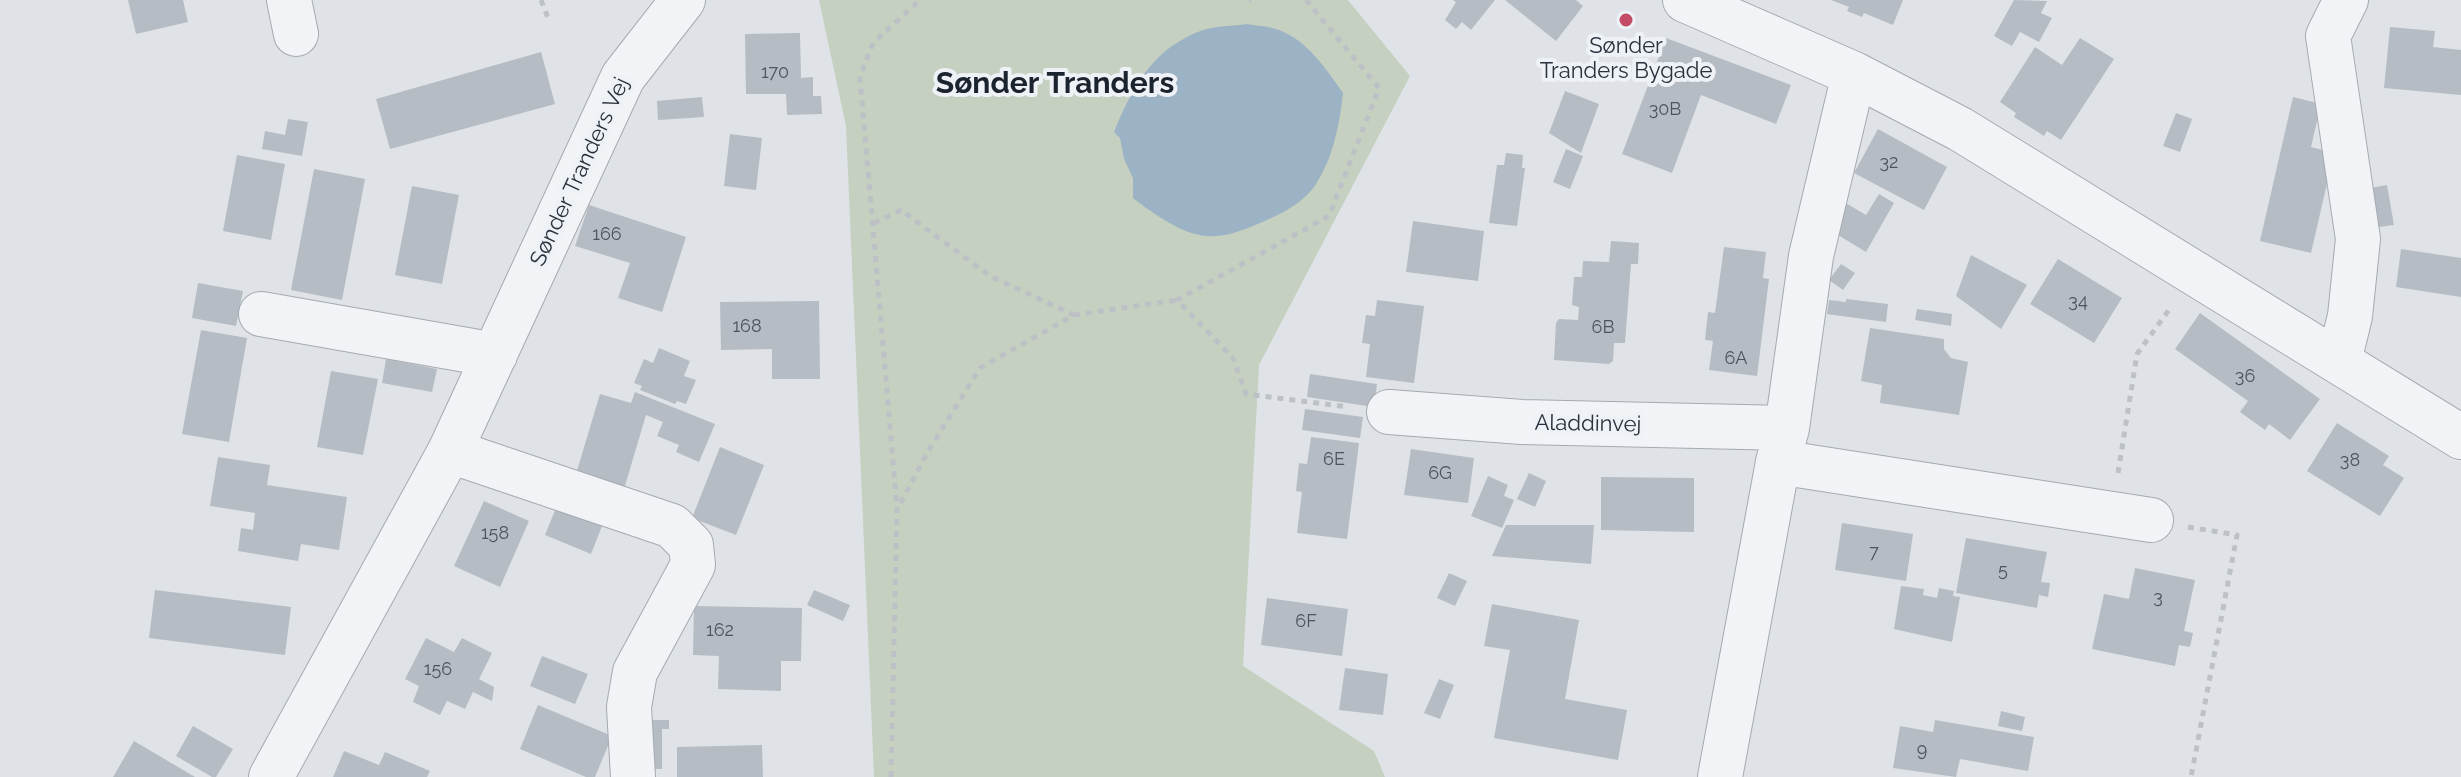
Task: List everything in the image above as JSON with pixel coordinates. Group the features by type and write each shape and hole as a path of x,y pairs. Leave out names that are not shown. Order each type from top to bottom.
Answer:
{"street":[{"name":"Sønder Tranders Vej","path":"271,777 450,451 623,77 683,0"},
{"path":"1685,0 1854,74 1960,129 2461,437"},
{"path":"2339,361 2350,316 2358,239 2328,36 2346,0"},
{"path":"1720,777 1783,445 1811,256 1854,74"},
{"path":"261,314 495,355"},
{"name":"Aladdinvej","path":"1389,412 1783,445 2131,517"},
{"path":"450,451 672,526 691,545 693,565 635,672 629,707 633,777"}],"path":[{"path":"541,0 548,18"},
{"path":"891,777 897,508 860,77 873,43 920,0"},
{"path":"897,508 980,368 1074,315 1177,300 1329,216 1379,88 1306,0"},
{"path":"874,223 901,210 990,276 1074,315"},
{"path":"2191,777 2237,535 2131,517 2137,354 2195,273"},
{"path":"1177,300 1233,358 1246,394 1389,412"}],"green space":[{"path":"819,0 1348,0 1410,76 1259,365 1243,666 1374,751 1385,777 874,777 846,126"}],"water":[{"path":"1247,24 1275,29 1299,41 1330,75 1343,93 1334,142 1314,187 1293,206 1236,232 1216,236 1194,234 1172,224 1133,198 1133,178 1124,159 1120,138 1114,132 1137,84 1171,47 1203,30"}],"building":[{"path":"128,0 183,0 188,22 136,34"},
{"path":"1453,0 1495,0 1471,30 1462,22 1456,29 1445,20 1456,2"},
{"path":"1505,0 1576,0 1583,6 1556,41"},
{"path":"1831,0 1903,0 1893,25 1864,13 1862,17 1847,11 1849,7"},
{"path":"2014,0 2047,1 2041,13 2052,18 2039,42 2020,32 2012,46 1994,36"},
{"path":"2390,27 2435,31 2433,47 2461,50 2461,95 2384,88"},
{"path":"800,33 801,78 813,77 813,96 821,96 822,114 787,115 786,94 746,94 745,34"},
{"path":"1666,38 1791,85 1776,124 1701,95 1672,173 1622,154"},
{"path":"2080,38 2114,59 2061,140 2047,131 2044,136 2014,117 2016,113 2000,102 2035,47 2062,65"},
{"path":"541,52 555,104 390,149 376,99"},
{"path":"1565,91 1599,104 1581,153 1549,133"},
{"path":"702,97 704,117 658,120 657,101"},
{"path":"2293,97 2321,104 2311,147 2334,153 2311,253 2260,241"},
{"path":"2176,113 2192,119 2180,152 2163,146"},
{"path":"288,119 308,122 302,156 262,149 265,131 285,135"},
{"path":"1878,129 1947,167 1924,210 1854,173"},
{"path":"730,134 762,138 756,190 724,186"},
{"path":"1566,149 1583,156 1570,189 1553,182"},
{"path":"1506,153 1523,155 1522,168 1525,168 1517,226 1489,223 1497,165 1504,165"},
{"path":"237,155 285,164 271,240 223,231"},
{"path":"314,169 365,179 342,300 291,290"},
{"path":"2387,185 2394,225 2371,228 2365,189"},
{"path":"412,186 459,195 442,284 395,275"},
{"path":"1879,194 1894,203 1866,252 1838,235 1844,202 1866,215"},
{"path":"589,205 686,237 662,312 618,298 630,263 575,246"},
{"path":"1413,221 1484,231 1478,281 1406,272"},
{"path":"1611,241 1639,243 1638,264 1631,264 1625,343 1614,343 1613,361 1609,364 1554,360 1556,323 1559,319 1578,320 1579,307 1572,305 1574,277 1582,277 1583,261 1609,262"},
{"path":"1724,247 1766,252 1763,278 1769,279 1757,376 1709,370 1713,341 1705,340 1708,312 1715,313"},
{"path":"2401,249 2461,258 2461,297 2396,287"},
{"path":"1971,255 2027,285 2001,329 1956,296"},
{"path":"2058,259 2122,298 2094,343 2030,304"},
{"path":"1841,264 1855,273 1843,290 1829,280"},
{"path":"198,283 243,291 236,326 192,318"},
{"path":"1846,299 1888,304 1886,322 1827,314 1829,300 1846,302"},
{"path":"1377,300 1424,306 1414,383 1366,377 1370,344 1362,343 1366,315 1375,316"},
{"path":"819,301 820,379 772,379 772,349 721,350 720,302"},
{"path":"1917,309 1952,314 1951,326 1915,320"},
{"path":"2200,313 2320,399 2290,440 2269,424 2265,430 2240,412 2248,401 2175,349"},
{"path":"1870,328 1944,339 1944,349 1951,358 1968,362 1959,415 1880,403 1882,385 1861,381"},
{"path":"201,330 247,338 229,442 182,434"},
{"path":"659,348 690,361 684,376 696,380 686,404 677,401 675,404 640,390 642,386 634,383 644,359 653,363"},
{"path":"386,359 437,369 432,392 382,383"},
{"path":"331,371 378,379 363,455 317,447"},
{"path":"1310,374 1377,384 1374,407 1307,397"},
{"path":"635,392 715,424 699,462 676,452 679,445 657,436 663,422 646,415 624,489 576,474 600,394 631,403"},
{"path":"1305,409 1363,417 1360,438 1302,430"},
{"path":"2337,423 2389,456 2383,465 2404,478 2380,516 2307,471"},
{"path":"1311,437 1359,443 1347,539 1297,533 1302,492 1296,491 1299,463 1307,464"},
{"path":"720,447 764,465 736,535 692,518"},
{"path":"1411,449 1474,458 1468,503 1404,495"},
{"path":"218,457 270,465 267,485 347,497 339,550 301,544 298,561 238,551 241,528 253,530 255,513 210,506"},
{"path":"1529,473 1546,481 1535,507 1517,499"},
{"path":"1488,476 1508,485 1504,496 1514,500 1502,528 1471,516"},
{"path":"1601,477 1694,478 1694,532 1601,530"},
{"path":"484,501 529,521 500,587 454,566"},
{"path":"556,508 602,526 591,554 545,535"},
{"path":"1842,523 1913,534 1906,581 1835,570"},
{"path":"1506,525 1594,525 1591,564 1492,556"},
{"path":"1966,538 2047,552 2041,582 2050,583 2048,597 2039,595 2037,608 1956,593"},
{"path":"2135,568 2195,580 2184,631 2193,633 2190,647 2179,645 2175,666 2092,649 2104,594 2129,599"},
{"path":"1449,573 1467,581 1455,606 1437,598"},
{"path":"1901,586 1924,589 1923,595 1937,598 1939,588 1954,591 1953,596 1960,597 1952,642 1894,629"},
{"path":"155,590 291,607 285,655 149,638"},
{"path":"814,590 850,605 843,621 807,605"},
{"path":"1267,598 1348,609 1342,656 1261,645"},
{"path":"1492,604 1579,620 1565,699 1627,710 1618,760 1494,738 1510,650 1484,646"},
{"path":"694,606 802,608 801,661 781,661 781,691 718,689 719,656 693,655"},
{"path":"426,638 454,652 462,638 492,653 479,679 494,687 492,701 473,692 465,709 447,701 440,715 413,702 419,686 405,679"},
{"path":"542,656 588,674 575,704 530,686"},
{"path":"1345,668 1388,674 1383,715 1339,710"},
{"path":"1439,679 1454,685 1440,719 1424,713"},
{"path":"538,705 612,736 595,777 586,777 520,749"},
{"path":"2001,711 2025,717 2022,731 1998,726"},
{"path":"640,720 669,720 669,729 662,729 662,769 641,769"},
{"path":"1935,720 2034,737 2028,771 1960,759 1956,777 1893,768 1900,726 1933,732"},
{"path":"193,726 233,749 216,777 176,756"},
{"path":"134,741 195,777 113,777"},
{"path":"762,745 763,777 677,777 677,747"},
{"path":"344,751 379,765 385,752 430,771 427,777 333,777"}],"place":[{"name":"Sønder Tranders Bygade","path":"1626,20"}],"district":[{"name":"Sønder Tranders","path":"1055,84"}]}
